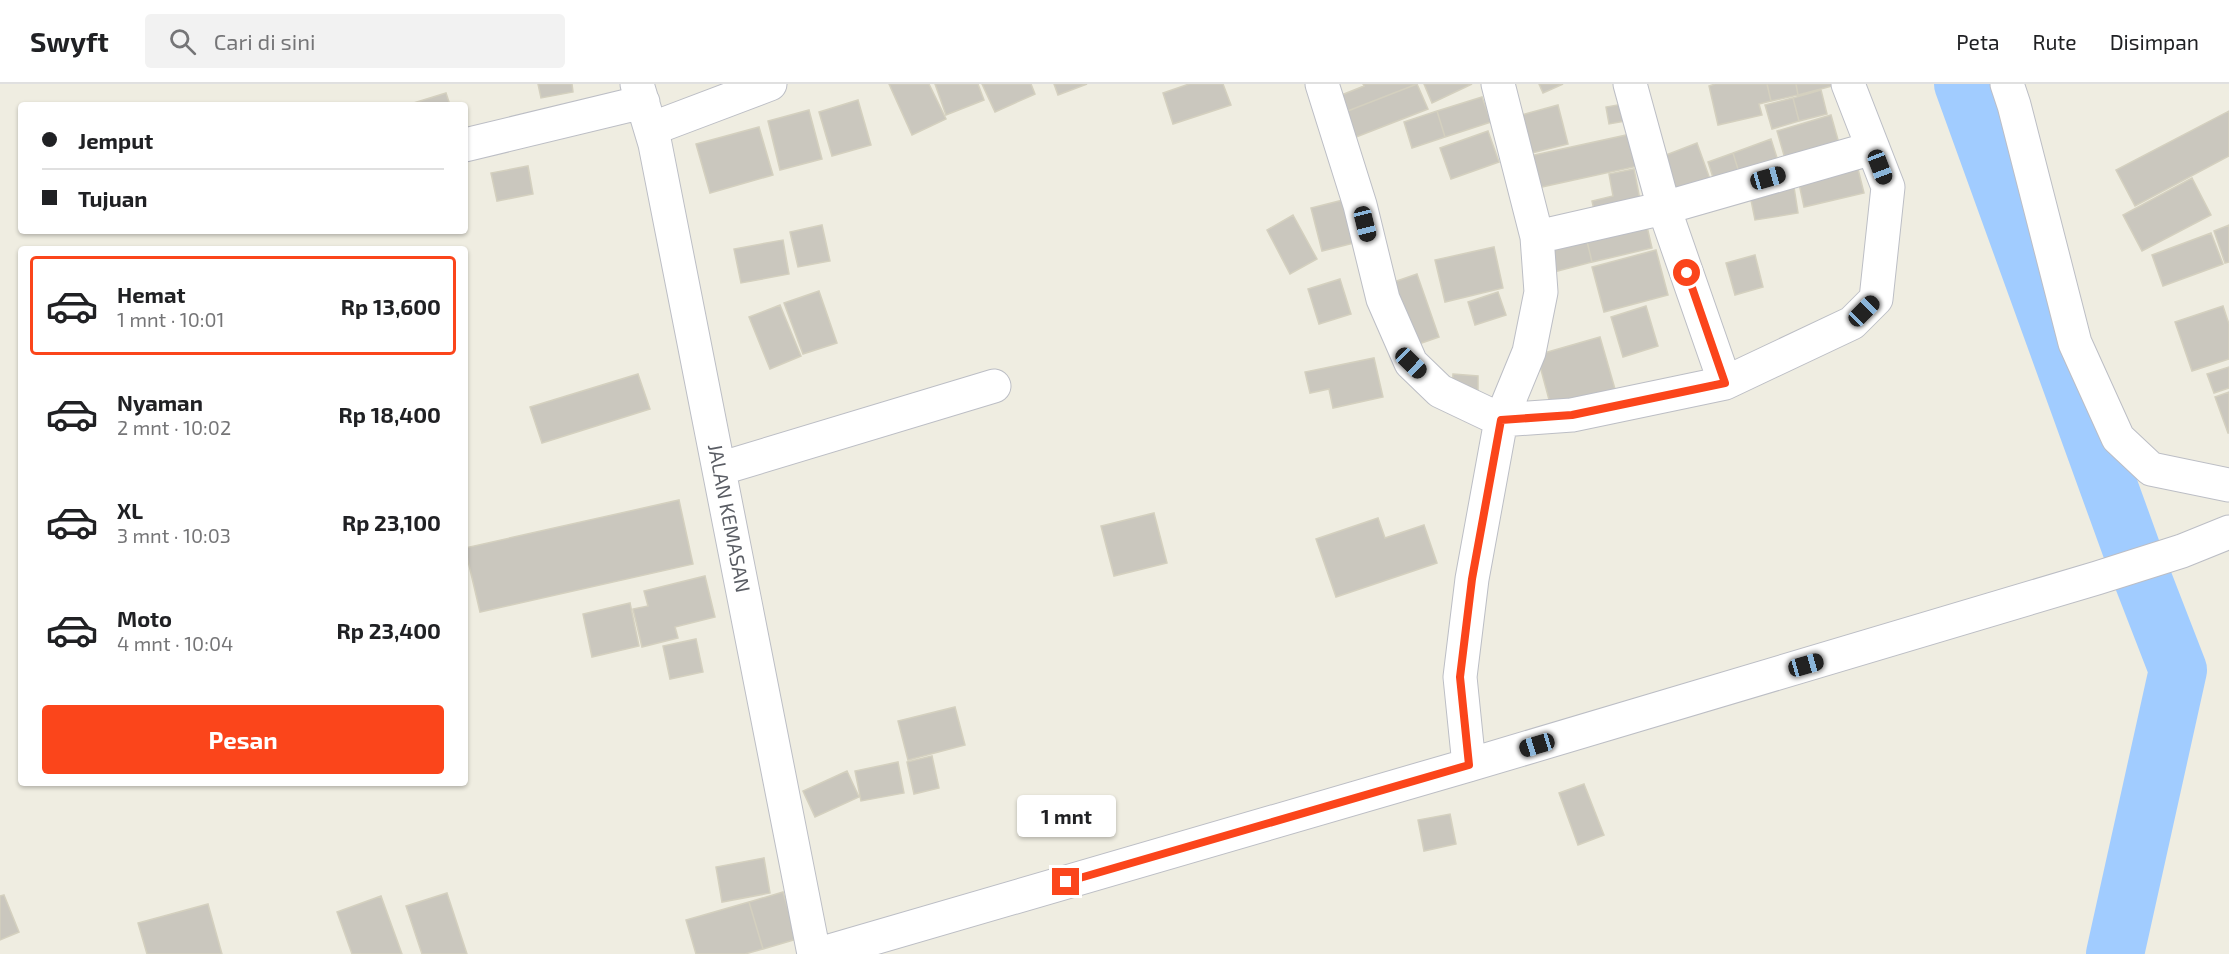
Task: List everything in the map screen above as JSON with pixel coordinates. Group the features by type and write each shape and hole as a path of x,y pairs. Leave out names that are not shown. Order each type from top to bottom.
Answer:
{"street":[{"path":"468,144 644,105 770,84"},
{"path":"1322,84 1360,205 1383,299 1411,363 1440,392 1501,420 1572,415 1725,383 1852,323 1876,298 1888,187 1848,84"},
{"path":"1469,765 1460,677 1472,579 1501,420 1529,352 1541,292 1537,237 1498,84"},
{"path":"1630,84 1664,208 1725,383"},
{"path":"2007,84 2075,344 2118,438 2151,469 2229,485"},
{"name":"JALAN KEMASAN","path":"644,105 658,155 814,954"},
{"path":"1537,237 1664,208 1873,148"},
{"path":"719,469 994,386"},
{"path":"819,954 1469,765 2097,578 2229,532"}],"building":[{"path":"538,84 572,84 573,92 541,98"},
{"path":"889,84 929,84 946,119 912,135"},
{"path":"935,84 978,84 984,100 946,115"},
{"path":"982,84 1031,84 1035,94 995,112"},
{"path":"1054,84 1087,84 1058,95"},
{"path":"1189,84 1223,84 1231,105 1173,124 1163,93"},
{"path":"1363,84 1417,84 1340,114 1334,98 1364,86"},
{"path":"1417,84 1428,109 1351,139 1340,114"},
{"path":"1424,84 1472,84 1432,103"},
{"path":"1539,84 1563,84 1543,93"},
{"path":"1767,84 1771,101 1759,104 1762,115 1718,125 1709,86"},
{"path":"1767,84 1796,84 1798,95 1771,101"},
{"path":"1796,84 1836,84 1836,85 1798,95"},
{"path":"1821,90 1827,114 1799,121 1793,98"},
{"path":"446,93 449,102 417,102"},
{"path":"1482,97 1491,122 1445,137 1437,111"},
{"path":"1793,98 1799,121 1772,129 1765,105"},
{"path":"858,100 871,145 832,156 819,112"},
{"path":"1623,104 1626,121 1609,124 1606,107"},
{"path":"1558,105 1568,144 1520,156 1510,118"},
{"path":"809,110 822,159 780,170 768,121"},
{"path":"1437,111 1445,137 1412,148 1404,122"},
{"path":"2229,111 2229,156 2135,206 2116,170"},
{"path":"1831,115 1842,154 1788,169 1777,131"},
{"path":"759,127 773,175 710,193 696,144"},
{"path":"1488,131 1499,162 1451,179 1440,148"},
{"path":"1631,134 1638,166 1528,190 1521,158"},
{"path":"1771,139 1779,164 1741,179 1733,153"},
{"path":"1697,143 1711,182 1676,196 1661,157"},
{"path":"1733,153 1741,179 1716,187 1708,162"},
{"path":"1857,165 1864,193 1804,207 1798,179"},
{"path":"528,166 533,194 497,201 491,173"},
{"path":"1634,169 1642,210 1596,219 1592,201 1613,196 1609,174"},
{"path":"2192,178 2211,215 2142,251 2123,215"},
{"path":"1794,187 1798,213 1755,220 1750,195"},
{"path":"1347,199 1358,242 1322,251 1311,208"},
{"path":"1293,215 1317,259 1290,274 1267,230"},
{"path":"1645,218 1652,248 1592,262 1585,233"},
{"path":"822,225 830,261 798,267 790,232"},
{"path":"2229,225 2229,262 2225,263 2214,231"},
{"path":"1585,233 1592,262 1550,273 1543,244"},
{"path":"2211,233 2223,264 2163,286 2152,255"},
{"path":"783,240 789,274 741,283 734,249"},
{"path":"1494,247 1503,288 1445,302 1435,260"},
{"path":"1656,250 1668,295 1604,312 1592,267"},
{"path":"1755,255 1763,287 1735,295 1726,263"},
{"path":"1417,274 1439,337 1413,346 1391,283"},
{"path":"1340,279 1351,314 1319,324 1308,289"},
{"path":"819,291 837,343 803,354 784,303"},
{"path":"1498,292 1506,315 1475,325 1468,302"},
{"path":"780,305 801,356 770,369 749,317"},
{"path":"1646,306 1658,346 1623,357 1611,317"},
{"path":"2223,306 2229,324 2229,359 2192,371 2175,322"},
{"path":"1600,337 1615,389 1551,407 1537,355"},
{"path":"1374,358 1383,397 1333,408 1329,389 1310,393 1305,372"},
{"path":"2229,367 2229,388 2214,393 2207,374"},
{"path":"638,374 650,409 542,443 530,407"},
{"path":"1453,374 1478,376 1478,396 1452,395"},
{"path":"2229,392 2229,433 2228,433 2215,397"},
{"path":"679,500 693,564 480,612 468,561 468,547"},
{"path":"1154,513 1167,563 1114,576 1101,526"},
{"path":"1378,518 1385,538 1424,525 1437,563 1336,597 1316,539"},
{"path":"705,576 715,617 675,627 678,638 642,647 633,609 648,606 644,591"},
{"path":"630,603 639,646 592,657 583,614"},
{"path":"696,639 703,672 670,679 663,646"},
{"path":"955,707 965,745 908,760 898,721"},
{"path":"932,756 939,788 914,794 907,762"},
{"path":"898,762 904,793 861,801 855,771"},
{"path":"847,771 859,797 815,817 803,791"},
{"path":"1584,784 1604,835 1578,845 1559,793"},
{"path":"1450,814 1456,844 1424,851 1418,820"},
{"path":"764,858 770,893 722,902 716,867"},
{"path":"783,892 797,939 763,949 749,902"},
{"path":"447,893 467,954 422,954 406,906"},
{"path":"4,895 19,932 0,940 0,896"},
{"path":"381,896 402,954 352,954 337,912"},
{"path":"749,902 763,949 745,954 696,954 686,920"},
{"path":"208,904 222,954 147,954 138,923"}],"waterway":[{"path":"1963,84 2135,559 2178,670 2115,954"}],"route":[{"path":"1066,882 1469,765 1460,677 1472,579 1501,420 1572,415 1725,383 1687,273"}]}
